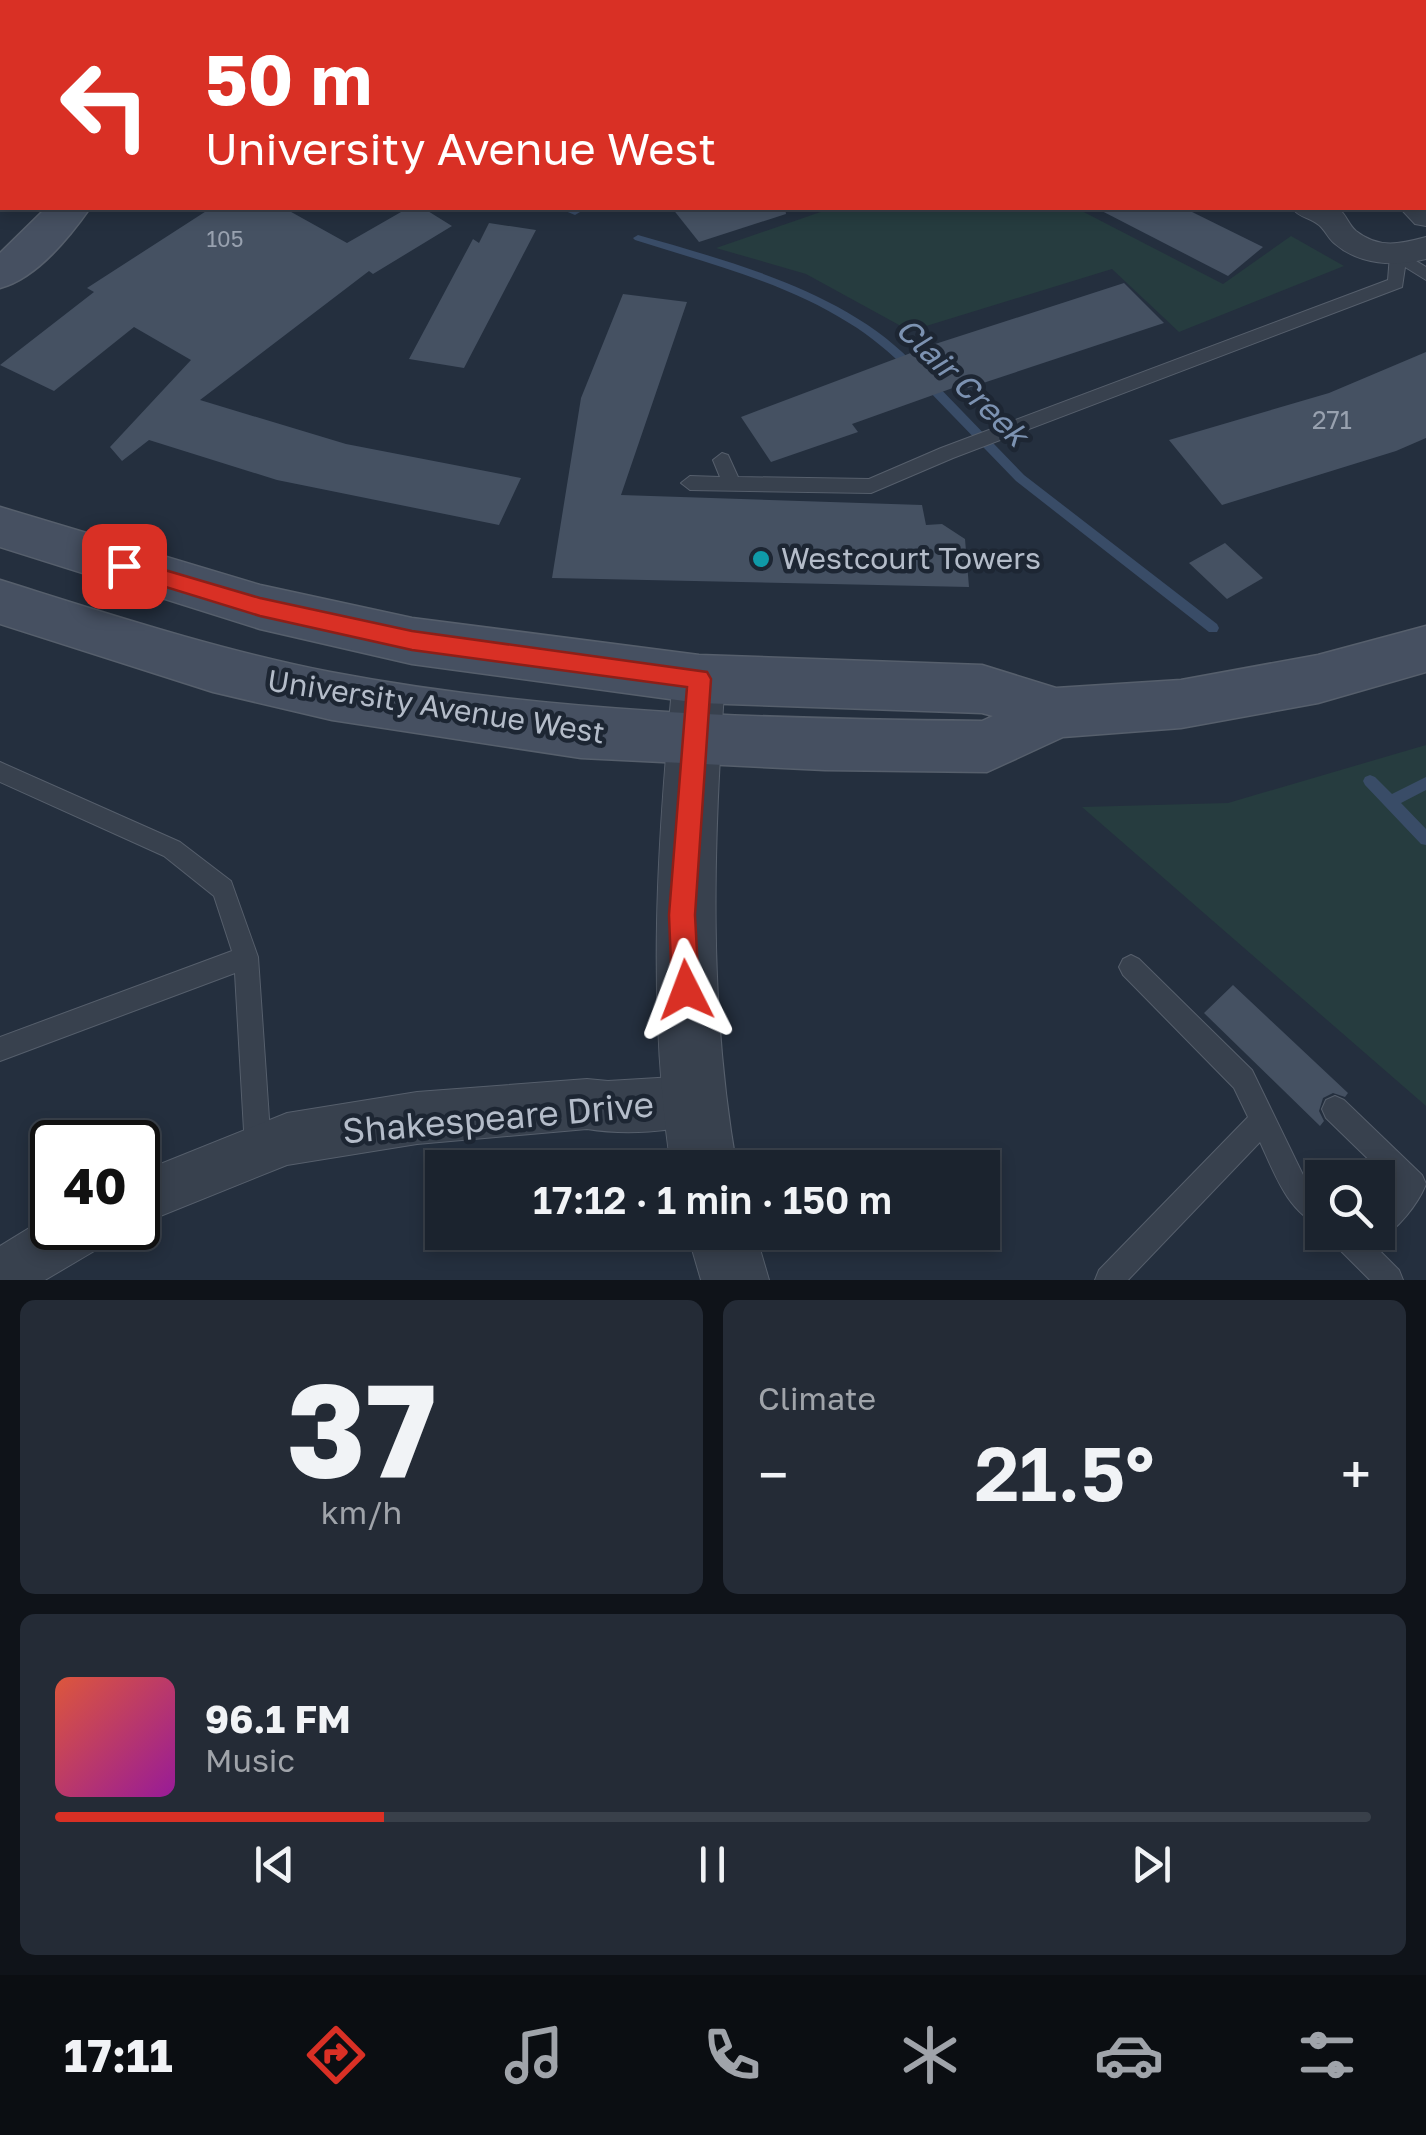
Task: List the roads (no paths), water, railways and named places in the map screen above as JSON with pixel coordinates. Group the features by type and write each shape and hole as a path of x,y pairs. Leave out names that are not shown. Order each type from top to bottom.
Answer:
{"main road":[{"path":"0,236 63,210"},
{"path":"0,274 18,261 66,210"},
{"name":"University Avenue West","path":"0,526 242,602 412,641 699,679 982,689 1056,713"},
{"name":"University Avenue West","path":"0,602 213,669 332,696 581,733 694,738 987,746 1056,713 1181,704 1318,679 1426,649"}],"street":[{"path":"1323,211 1348,240 1364,248 1412,251"},
{"path":"699,679 682,915 691,1101 701,1150"},
{"name":"Shakespeare Drive","path":"160,1190 287,1139 417,1118 691,1101"},
{"path":"1,1280 38,1250"},
{"path":"726,1250 735,1280"}],"lane":[{"path":"1412,251 1426,276"},
{"path":"690,482 871,486 947,453 1396,283 1412,251"},
{"path":"722,460 732,484"},
{"path":"0,772 172,849 224,889 246,957 258,1150"},
{"path":"0,792 26,784"},
{"path":"0,1049 246,957"},
{"path":"1131,967 1243,1079 1296,1186 1305,1195"},
{"path":"1334,1109 1387,1160"},
{"path":"1109,1280 1263,1120"},
{"path":"1395,1168 1412,1184 1395,1205"},
{"path":"1366,1250 1389,1280"}],"waterway":[{"name":"Clair Creek","path":"569,210 575,212"},
{"name":"Clair Creek","path":"638,238 749,273 820,302 853,320 913,368"},
{"name":"Clair Creek","path":"927,382 1020,478 1213,628"},
{"name":"Clair Creek","path":"1370,781 1390,802"},
{"path":"1390,802 1426,783"},
{"name":"Clair Creek","path":"1390,802 1426,839"}],"place":[{"name":"Westcourt Towers","path":"761,559"}]}
